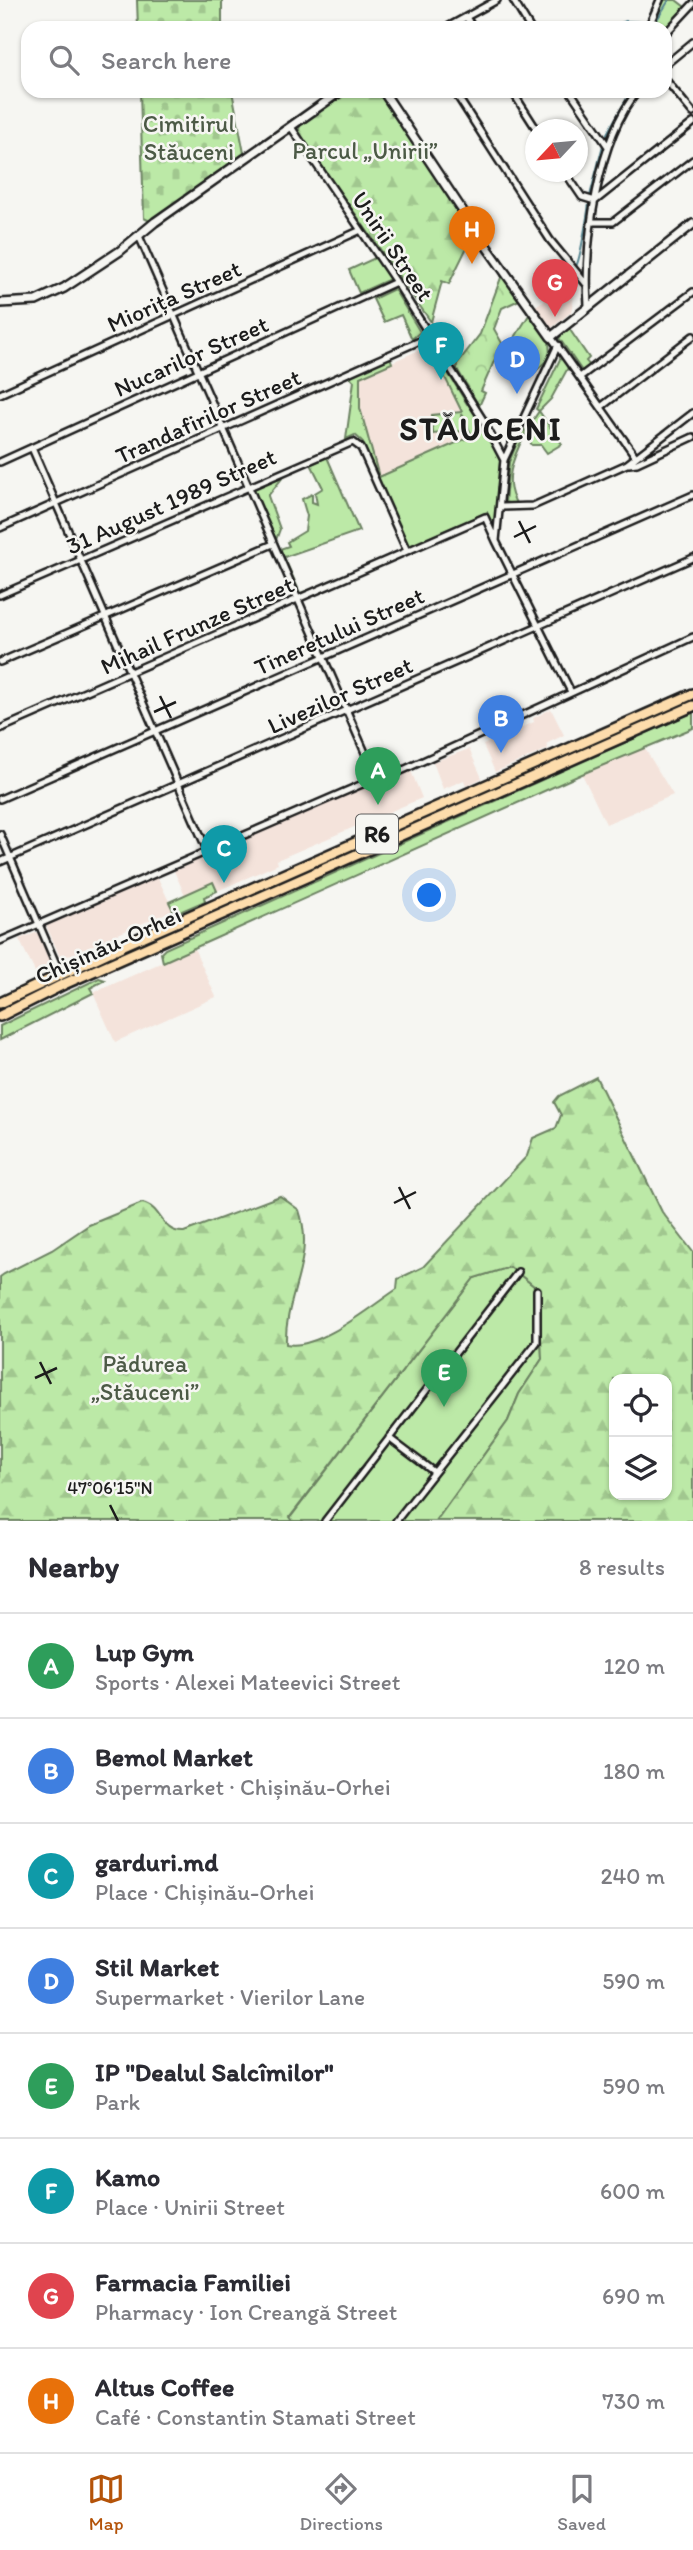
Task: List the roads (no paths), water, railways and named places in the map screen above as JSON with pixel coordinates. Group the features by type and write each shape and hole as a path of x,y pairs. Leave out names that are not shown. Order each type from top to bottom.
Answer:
{"highway":[{"name":"Chișinău-Orhei","path":"0,1003 693,694"},
{"name":"Chișinău-Orhei","path":"0,1016 64,984 693,706"}],"street":[{"path":"459,21 497,0"},
{"path":"513,0 526,21"},
{"path":"651,21 660,0"},
{"path":"672,26 693,4"},
{"path":"466,17 469,21"},
{"path":"672,59 693,42"},
{"path":"672,88 693,113"},
{"path":"0,303 20,304 47,297 139,236 331,98"},
{"path":"388,98 482,240 636,457"},
{"path":"459,98 550,240 587,285"},
{"path":"516,98 530,119"},
{"path":"575,98 607,145"},
{"path":"588,305 587,285 595,201 607,145 634,98"},
{"path":"595,201 693,123"},
{"name":"Unirii Street","path":"290,127 396,282 489,429 503,460"},
{"path":"594,222 607,223 618,219 693,160"},
{"path":"572,182 582,197 595,201"},
{"path":"551,337 693,224"},
{"name":"Miorița Street","path":"0,394 361,230"},
{"path":"139,236 377,780"},
{"name":"Nucarilor Street","path":"0,462 396,282"},
{"path":"580,377 692,294"},
{"path":"601,407 693,335"},
{"name":"Trandafirilor Street","path":"0,528 430,336"},
{"path":"558,345 503,460 502,507 496,541 536,627 571,692"},
{"path":"502,507 533,506 627,464 693,414"},
{"path":"627,464 637,463 693,437"},
{"name":"31 August 1989 Street","path":"0,595 247,486 356,442 407,551"},
{"path":"32,448 207,850"},
{"name":"Tineretului Street","path":"0,799 693,495"},
{"name":"Mihail Frunze Street","path":"0,729 485,517 496,541"},
{"path":"0,662 273,544"},
{"name":"Livezilor Street","path":"0,862 693,558"},
{"path":"0,941 551,704 571,692 693,637"},
{"path":"0,834 60,974"},
{"path":"325,1521 518,1272"},
{"path":"396,1521 537,1342 537,1290"},
{"path":"389,1438 434,1472"}],"waterway":[{"path":"656,21 669,0"},
{"path":"605,137 627,98"},
{"path":"590,196 603,145"},
{"path":"576,266 589,203"}],"place":[{"name":"Altus Coffee","path":"472,264"},
{"name":"Farmacia Familiei","path":"555,317"},
{"name":"Kamo","path":"441,380"},
{"name":"Stil Market","path":"517,394"},
{"name":"Bemol Market","path":"501,753"},
{"name":"Lup Gym","path":"378,805"},
{"name":"garduri.md","path":"224,883"},
{"name":"IP \"Dealul Salcîmilor\"","path":"444,1407"}],"district":[{"name":"STĂUCENI","path":"481,429"}],"park label":[{"name":"Cimitirul Stăuceni","path":"189,137"},
{"name":"Parcul „Unirii”","path":"365,150"},
{"name":"Pădurea „Stăuceni”","path":"145,1377"}]}
